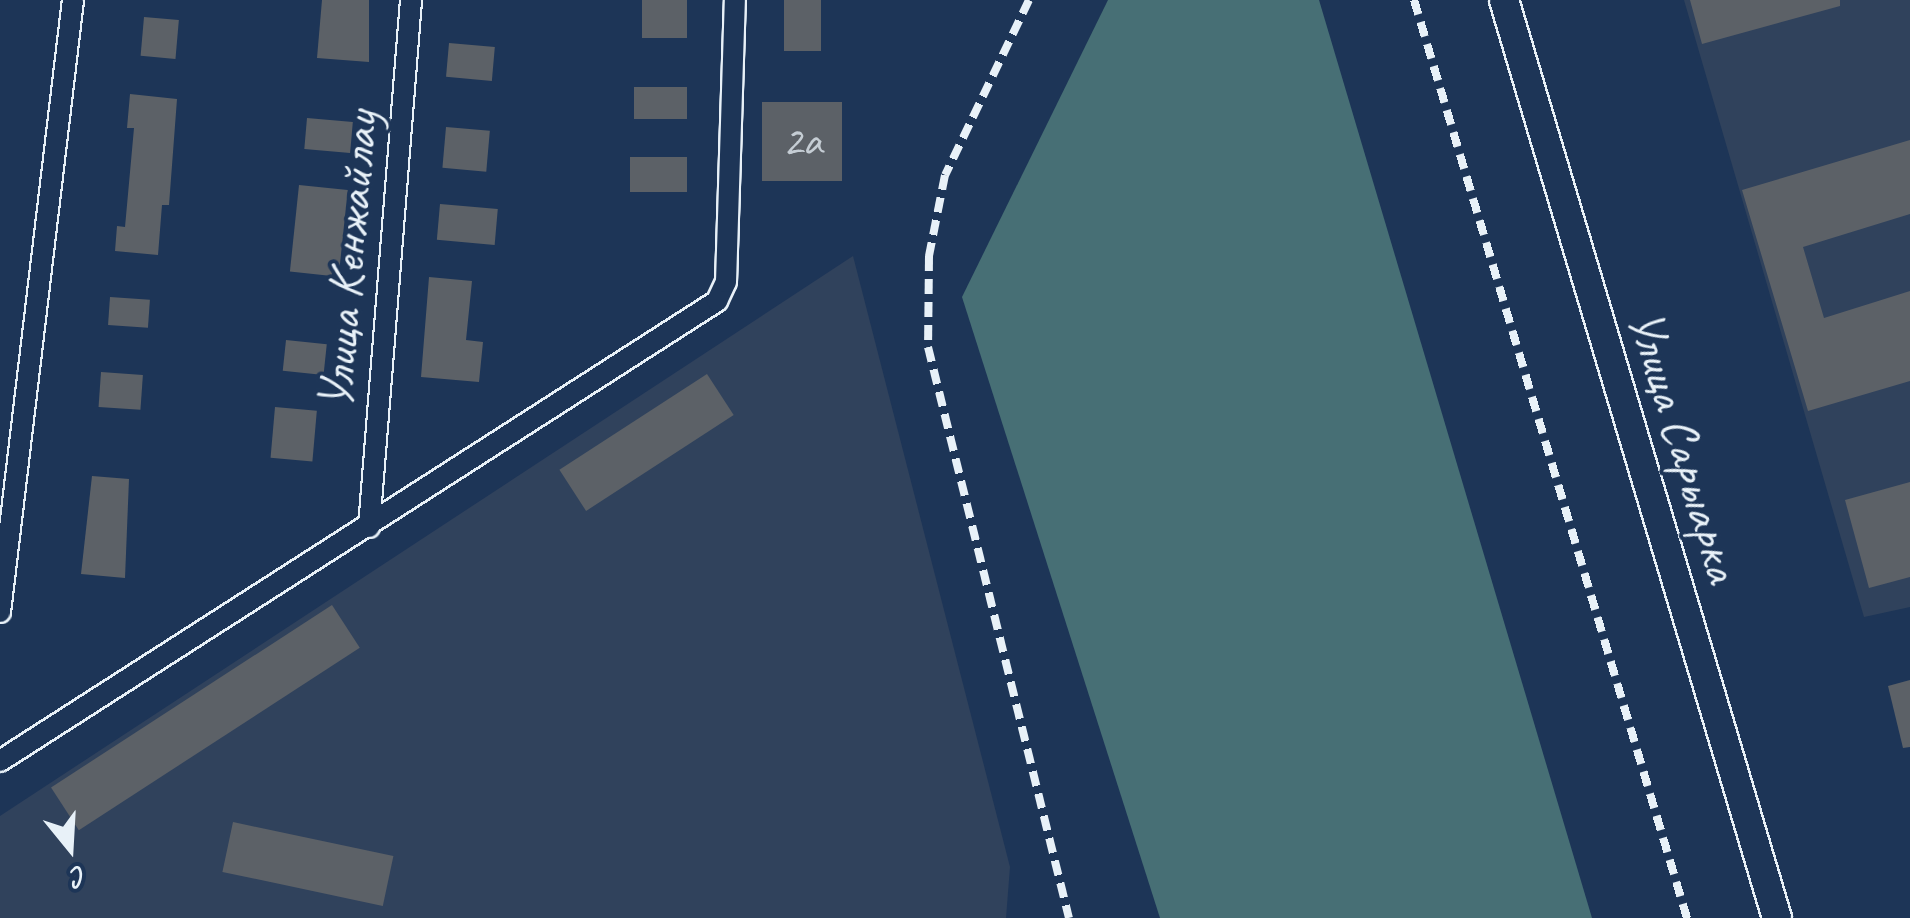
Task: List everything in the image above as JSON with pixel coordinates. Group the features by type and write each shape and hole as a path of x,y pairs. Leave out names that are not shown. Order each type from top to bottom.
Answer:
{"main road":[{"name":"Улица Сарыарка","path":"1504,0 1777,918"}],"street":[{"path":"0,612 72,0"},
{"name":"Улица Кенжайлау","path":"368,527 411,0"},
{"path":"0,761 698,316 726,282 735,0"}],"shaded area":[{"path":"1684,0 1910,0 1910,607 1864,617"},
{"path":"853,256 1010,867 1006,918 0,918 0,816"}],"green space":[{"path":"1108,0 1319,0 1592,918 1160,918 962,297"}],"building":[{"path":"322,0 369,0 369,62 317,58"},
{"path":"642,0 687,0 687,38 642,38"},
{"path":"784,0 821,0 821,51 784,51"},
{"path":"1690,0 1840,0 1840,6 1702,44"},
{"path":"144,17 179,20 175,59 141,56"},
{"path":"449,43 495,47 492,81 446,77"},
{"path":"634,87 687,87 687,119 634,119"},
{"path":"130,94 177,99 169,205 162,205 158,255 115,251 117,226 125,227 134,128 127,128"},
{"path":"762,102 842,102 842,181 762,181"},
{"path":"307,118 353,122 350,153 304,149"},
{"path":"446,127 490,131 486,172 442,168"},
{"path":"1910,140 1910,214 1803,247 1824,318 1910,291 1910,381 1808,411 1742,190"},
{"path":"630,157 687,157 687,192 630,192"},
{"path":"299,185 348,190 339,277 290,272"},
{"path":"440,204 498,209 495,245 437,240"},
{"path":"429,277 472,281 466,340 483,342 479,382 421,377"},
{"path":"110,297 150,300 148,328 108,325"},
{"path":"286,340 327,344 324,375 283,371"},
{"path":"101,372 143,375 140,410 99,407"},
{"path":"707,374 734,415 586,511 559,470"},
{"path":"275,407 317,411 312,461 271,458"},
{"path":"92,476 129,479 125,578 81,574"},
{"path":"1910,482 1910,577 1869,588 1845,500"},
{"path":"332,605 360,648 79,830 51,787"},
{"path":"1910,680 1910,747 1903,748 1888,686"},
{"path":"233,822 393,856 383,906 222,872"}],"railway":[{"path":"1029,0 945,175 929,256 928,347 1069,918"},
{"path":"1414,0 1687,918"}]}
